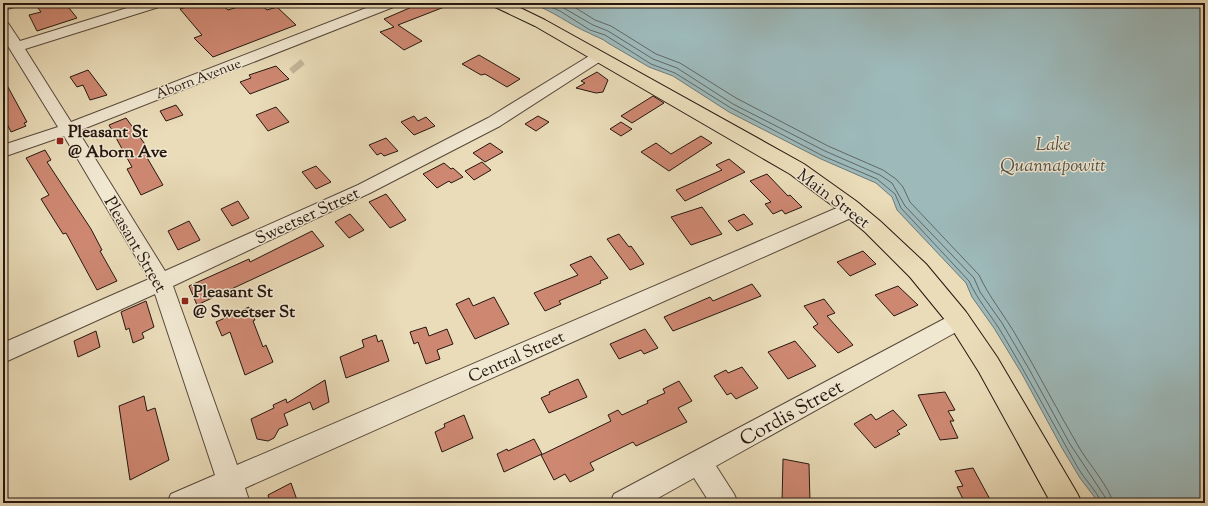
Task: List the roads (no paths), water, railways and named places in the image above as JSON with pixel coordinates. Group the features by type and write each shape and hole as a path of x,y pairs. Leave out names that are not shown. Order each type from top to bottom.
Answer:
{"main road":[{"name":"Main Street","path":"498,3 540,23 797,169 853,209 885,237 912,264 959,320 995,376 1067,503"}],"street":[{"path":"3,6 13,3"},
{"path":"16,47 157,3"},
{"name":"Aborn Avenue","path":"3,151 68,129 391,3"},
{"name":"Pleasant Street","path":"3,26 68,129 161,282 187,353 233,492"},
{"name":"Sweetser Street","path":"3,353 330,205 508,114 599,56"},
{"name":"Central Street","path":"180,503 233,492 853,209"},
{"name":"Cordis Street","path":"623,503 959,320"},
{"path":"699,462 725,503"}],"water":[{"name":"Lake Quannapowitt","path":"530,3 1205,3 1205,503 1099,503 1080,478 1022,374 994,328 972,297 966,283 897,210 892,197 876,183 821,159 729,112 673,76 649,67 603,40 539,6"}],"tunnel":[{"path":"295,64 299,69"}],"place":[{"name":"Pleasant St @ Aborn Ave","path":"60,141"},
{"name":"Pleasant St @ Sweetser St","path":"185,301"}]}
